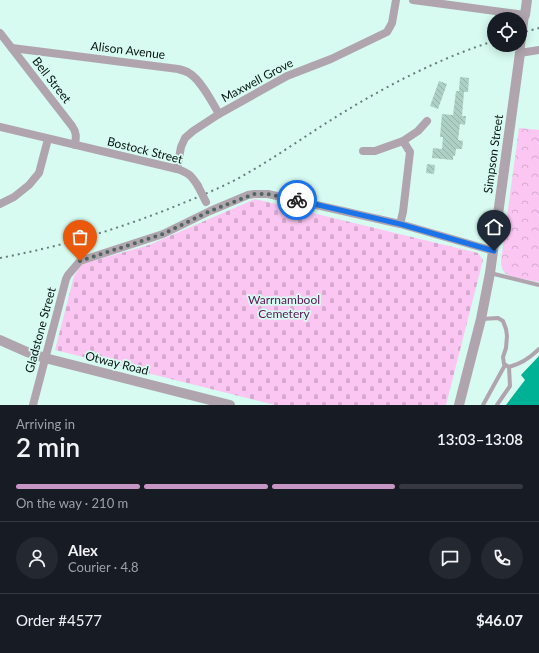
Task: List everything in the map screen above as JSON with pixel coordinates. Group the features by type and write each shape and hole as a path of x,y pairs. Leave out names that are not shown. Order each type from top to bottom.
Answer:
{"street":[{"name":"Maxwell Grove","path":"177,169 181,147 186,138 193,131 219,114 287,76 331,59 387,32 392,23 396,0"},
{"path":"413,0 503,12"},
{"name":"Simpson Street","path":"525,12 527,0"},
{"name":"Bell Street","path":"0,33 75,130 75,145"},
{"name":"Alison Avenue","path":"12,48 178,69 190,74 200,84 219,114"},
{"path":"520,53 539,50"},
{"name":"Simpson Street","path":"459,405 481,319 494,251 520,53"},
{"path":"363,151 375,151 403,141 418,131 427,121"},
{"name":"Bostock Street","path":"0,127 186,172 193,177 210,211"},
{"path":"0,204 14,197 29,185 39,173 48,139"},
{"path":"400,224 403,212 410,152 403,141"},
{"path":"210,211 248,195 263,193 400,224 494,251"},
{"name":"Gladstone Street","path":"33,405 68,274 80,261 163,234 210,211"},
{"name":"Otway Road","path":"0,340 45,358 230,405"}],"lane":[{"path":"490,273 539,285"},
{"path":"481,319 498,318 503,321 506,329 506,348 503,357 504,364 507,366 510,386 497,405"},
{"path":"507,366 518,365 533,356 539,349"},
{"path":"484,405 507,366"}],"green space":[{"path":"519,128 539,130 539,282 508,275 502,269 501,264"},
{"name":"Warrnambool Cemetery","path":"255,199 478,253 483,260 446,405 275,405 55,350 74,276 82,264 149,245"}],"shaded area":[{"path":"539,356 539,405 506,405 525,380 521,375"}],"building":[{"path":"460,77 469,78 468,92 464,92 462,116 466,116 465,125 460,124 458,140 463,141 462,149 456,149 453,160 432,158 433,148 442,149 443,137 440,137 442,114 453,115 456,91 459,91"},
{"path":"439,81 447,84 438,109 430,106"},
{"path":"427,164 435,165 434,174 426,173"}],"railway":[{"path":"527,31 539,28"},
{"path":"0,258 44,249 108,231 213,191 250,172 376,93 434,64 487,43"}],"way so far":[{"path":"80,261 163,234 210,211 248,195 263,193 297,200"}],"route":[{"path":"297,200 400,224 494,251"}]}
